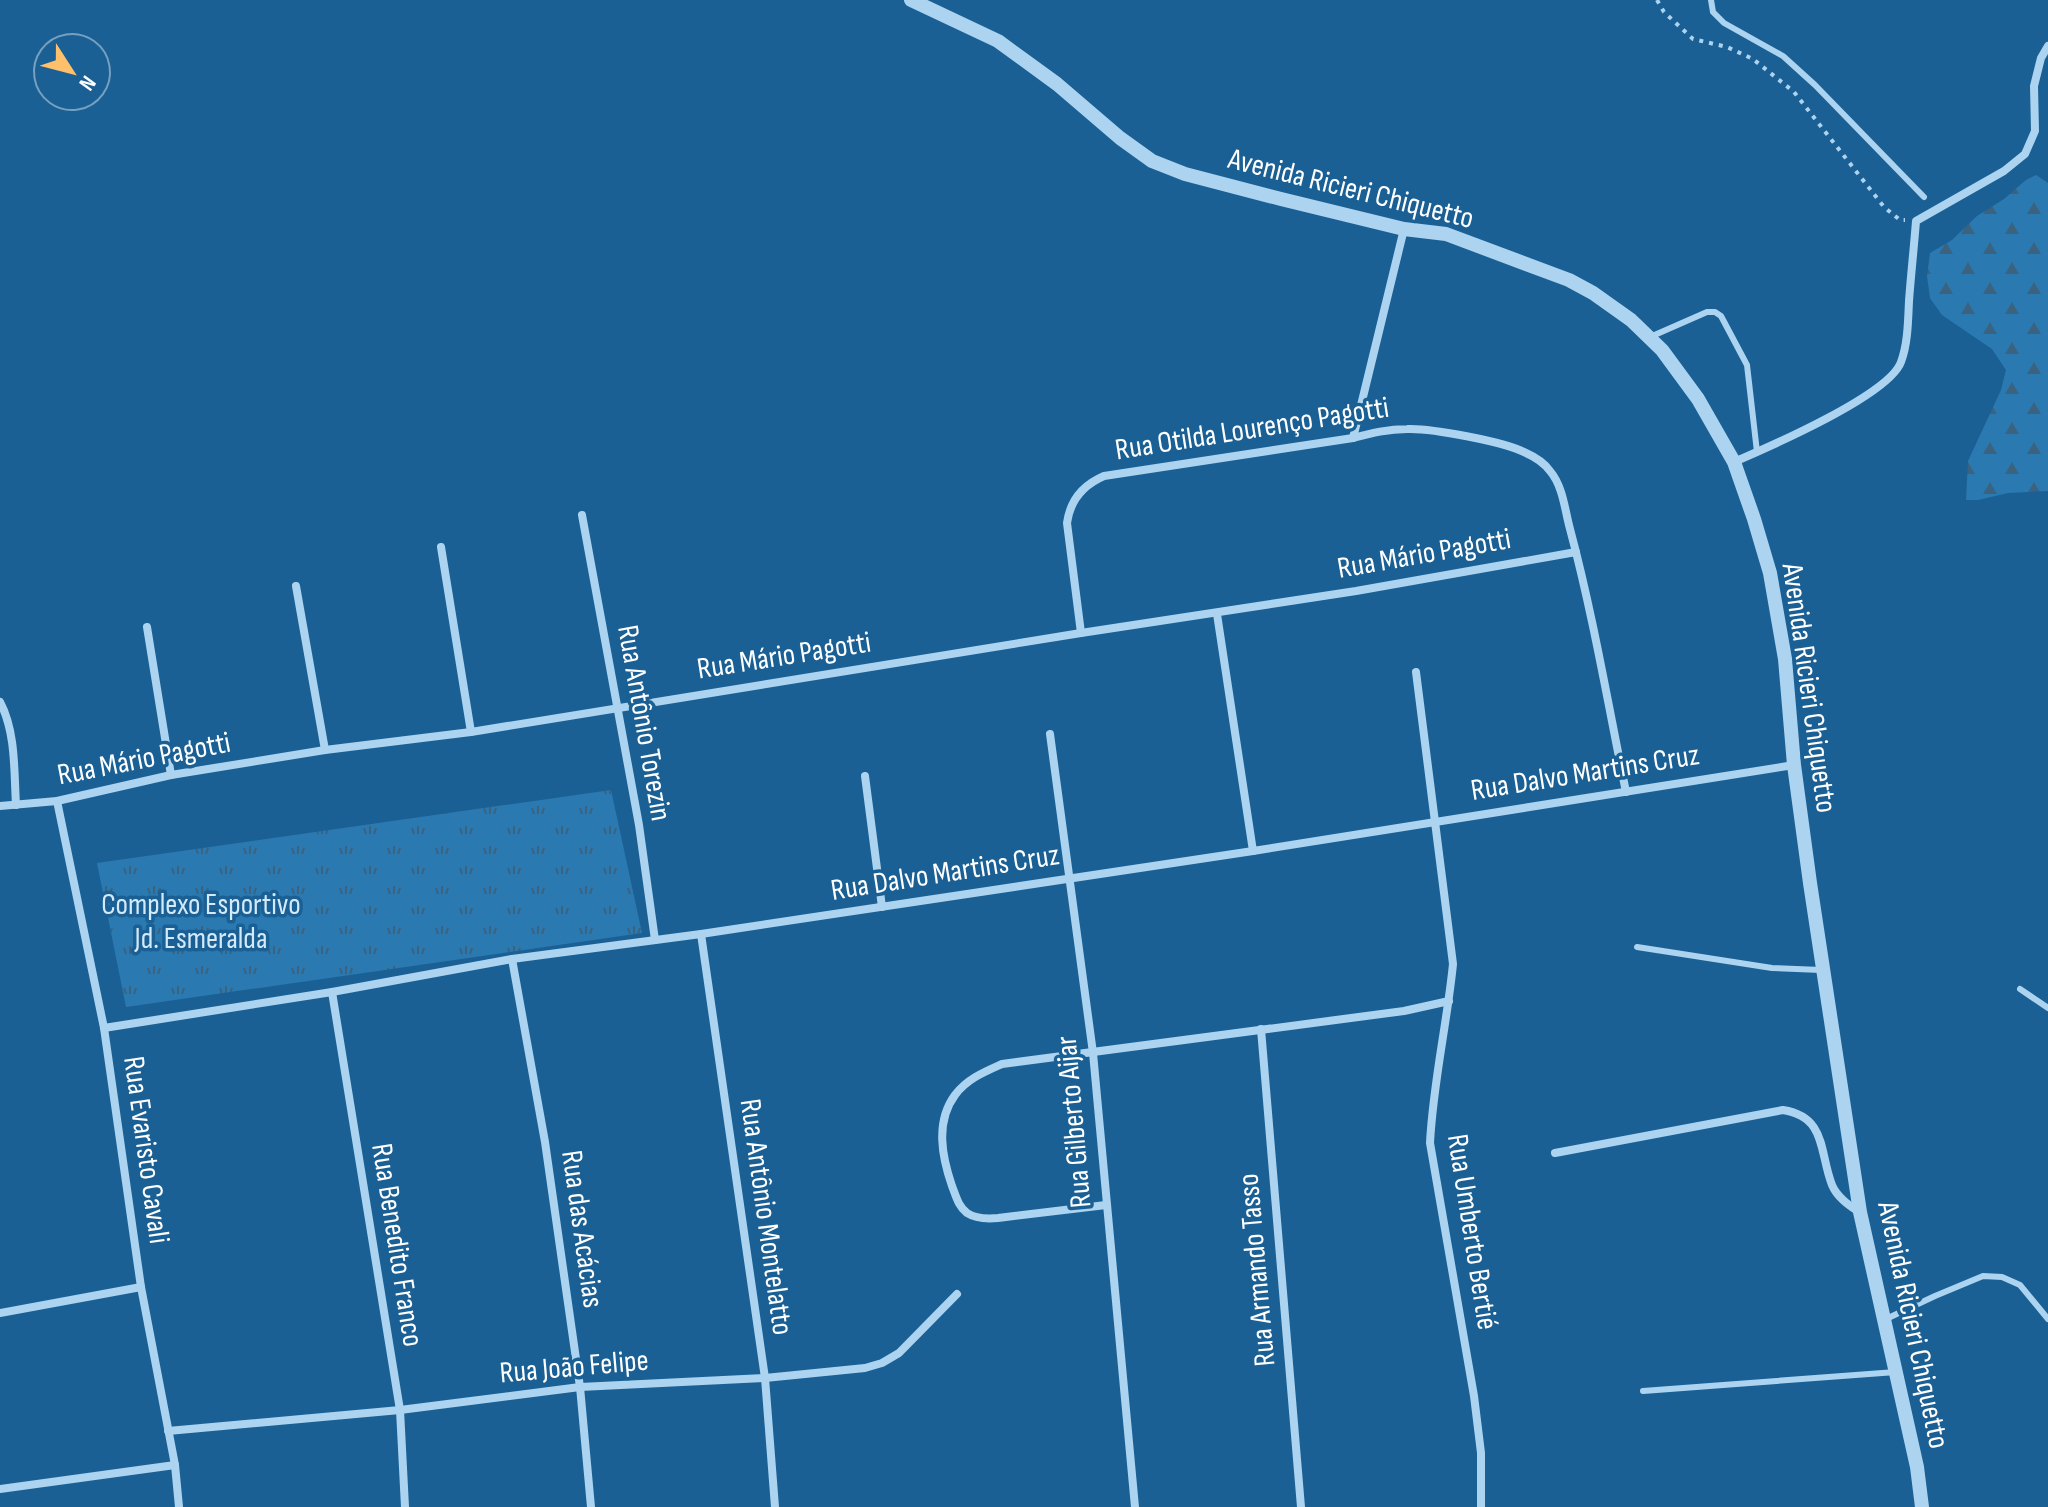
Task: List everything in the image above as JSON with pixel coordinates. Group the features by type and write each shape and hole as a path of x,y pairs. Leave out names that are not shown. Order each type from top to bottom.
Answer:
{"street":[{"name":"Avenida Ricieri Chiquetto","path":"911,0 998,41 1152,161 1185,174 1234,187 1404,229 1446,234 1569,280 1631,320 1662,350 1698,399 1734,462 1770,573 1785,659 1794,765 1860,1212 1917,1467 1922,1507"},
{"path":"1734,462 1810,429 1893,376 1901,364 1908,325 1916,221 2004,171 2025,154 2035,131 2034,86 2041,58 2048,46"},
{"path":"1353,438 1404,229"},
{"name":"Rua Otilda Lourenço Pagotti","path":"1081,633 1067,523 1069,511 1078,495 1093,481 1104,476 1353,438 1385,430 1412,428 1465,437 1527,453 1552,473 1560,491 1576,552"},
{"name":"Rua Antônio Torezin","path":"582,515 639,825 655,940"},
{"path":"441,547 471,732"},
{"path":"1576,552 1626,792"},
{"name":"Rua Mário Pagotti","path":"0,806 57,801 171,775 325,750 471,732 1081,633 1217,614 1576,552"},
{"path":"296,586 325,750"},
{"path":"1217,614 1253,851"},
{"path":"147,627 171,775"},
{"name":"Rua Umberto Bertié","path":"1416,672 1453,964 1430,1143 1474,1396 1481,1453 1481,1507"},
{"path":"0,702 6,714 14,758 16,805"},
{"name":"Rua Gilberto Aijar","path":"1050,734 1093,1053 1135,1507"},
{"name":"Rua Dalvo Martins Cruz","path":"104,1028 332,992 512,959 701,934 1253,851 1794,765"},
{"path":"865,776 882,907"},
{"name":"Rua Evaristo Cavali","path":"57,801 104,1028 141,1287 175,1465 179,1507"},
{"name":"Rua Antônio Montelatto","path":"701,934 765,1378 775,1507"},
{"name":"Rua das Acácias","path":"512,959 545,1142 580,1387 591,1507"},
{"name":"Rua Benedito Franco","path":"332,992 400,1410 405,1507"},
{"path":"1106,1205 998,1218 982,1219 968,1214 959,1205 945,1166 942,1138 944,1115 955,1095 973,1077 1002,1064 1404,1011 1449,1001"},
{"name":"Rua Armando Tasso","path":"1261,1029 1301,1507"},
{"path":"1555,1153 1783,1110 1796,1112 1811,1122 1818,1133 1833,1187 1842,1200 1860,1212"},
{"path":"0,1313 141,1287"},
{"name":"Rua João Felipe","path":"168,1431 400,1410 580,1387 765,1378 865,1368 899,1353 957,1294"},
{"path":"0,1489 175,1465"}],"lane":[{"path":"1711,0 1713,12 1724,23 1783,56 1815,85 1924,197"},
{"path":"1649,337 1707,312 1721,316 1747,365 1757,452"},
{"path":"1637,947 1772,968 1825,970"},
{"path":"2020,989 2048,1008"},
{"path":"1885,1320 1983,1276 2002,1277 2020,1285 2048,1319"},
{"path":"1643,1391 1896,1372"}],"path":[{"path":"1657,0 1664,12 1693,39 1727,47 1753,59 1794,92 1884,207 1900,220 1916,221"}],"green space":[{"path":"2036,175 2048,183 2048,491 1966,500 1968,461 2001,390 2006,370 1992,349 1942,315 1930,298 1927,276 1930,253 1952,240 1977,216"},
{"name":"Complexo Esportivo Jd. Esmeralda","path":"611,790 642,933 126,1007 97,863"}]}
